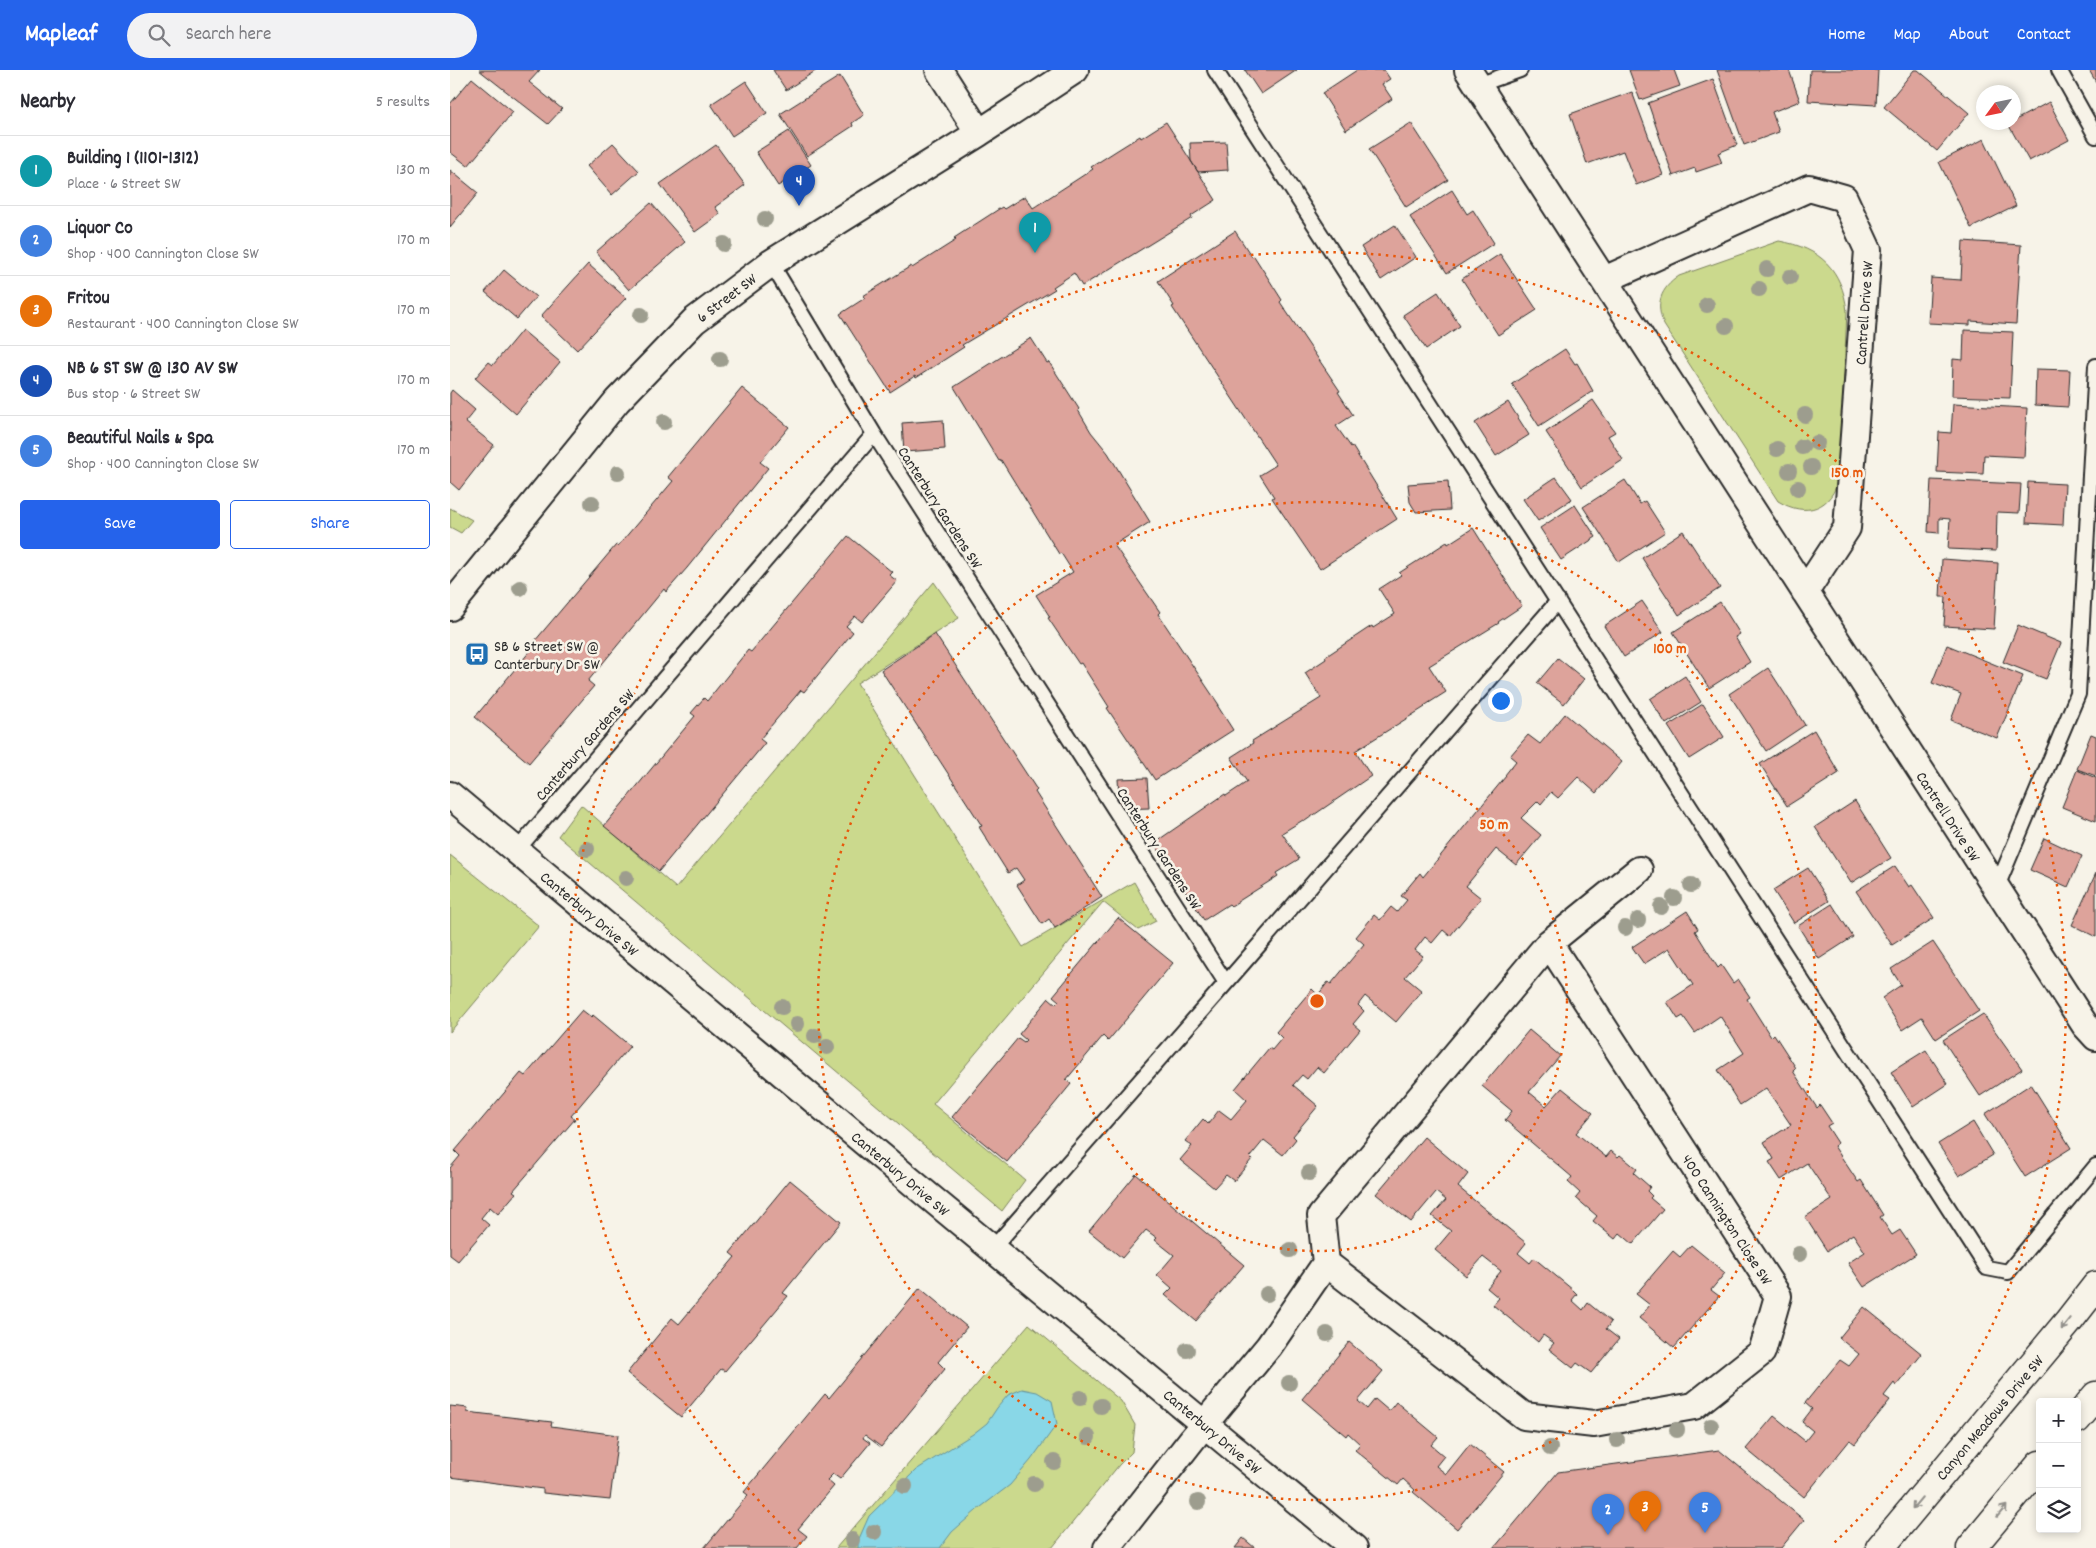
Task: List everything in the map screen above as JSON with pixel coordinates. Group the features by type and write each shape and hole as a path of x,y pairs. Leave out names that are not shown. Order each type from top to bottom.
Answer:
{"main road":[{"name":"Canyon Meadows Drive SW","path":"1880,1548 2062,1330 2096,1286"},
{"path":"2081,1414 2096,1396"},
{"path":"1971,1548 2036,1470"}],"street":[{"path":"939,70 980,133"},
{"name":"6 Street SW","path":"450,607 617,401 694,321 771,263 980,133 1075,70"},
{"name":"Cantrell Drive SW","path":"1473,78 1996,889 2085,1025 2096,1037"},
{"name":"Cantrell Drive SW","path":"1604,280 1809,188 1844,198 1868,250 1847,528 1805,592"},
{"name":"Canterbury Drive SW","path":"450,795 1354,1548"},
{"path":"1107,1548 1205,1423 1269,1346 1326,1263 1322,1216 1549,943 1639,870"},
{"name":"400 Cannington Close SW","path":"1326,1263 1524,1416 1594,1424 1694,1406 1762,1352 1778,1296 1549,943"}],"lane":[{"path":"1215,70 1987,1268 2008,1272 2096,1166"},
{"path":"1473,78 1520,70"},
{"path":"2059,70 2096,136"},
{"name":"Canterbury Gardens SW","path":"771,263 874,434 1226,983"},
{"path":"1996,889 2078,694 2096,366"},
{"name":"Canterbury Gardens SW","path":"517,850 874,434"},
{"path":"993,1248 1558,601"}],"green space":[{"path":"1779,241 1806,249 1826,263 1840,283 1847,311 1839,477 1836,488 1830,497 1824,503 1808,509 1798,509 1778,501 1664,325 1660,310 1661,297 1667,286 1679,276"},
{"path":"450,508 472,520 461,533 450,527"},
{"path":"934,582 959,618 857,683 1023,947 1134,882 1156,921 1138,930 1103,902 933,1104 1025,1180 1002,1211 558,836 581,805 676,888"},
{"path":"450,855 539,926 450,1032"},
{"path":"1029,1324 1121,1401 1135,1425 1132,1452 1119,1465 1052,1548 836,1548"}],"water":[{"path":"1022,1389 1037,1392 1052,1401 1057,1424 1010,1485 952,1532 940,1548 858,1548 858,1541 869,1516 916,1470 973,1434 987,1423 1008,1395"}],"building":[{"path":"479,70 540,70 529,82 562,109 548,124"},
{"path":"773,70 817,70 786,90"},
{"path":"1245,70 1297,70 1261,94"},
{"path":"1357,70 1384,70 1390,79 1382,84 1392,99 1346,130 1322,93"},
{"path":"1629,70 1674,70 1680,86 1640,100"},
{"path":"1717,70 1789,70 1800,101 1772,112 1779,132 1744,145"},
{"path":"1810,70 1878,70 1876,105 1808,101"},
{"path":"1914,70 1918,70 1969,113 1937,151 1884,107"},
{"path":"2089,70 2096,70 2096,82"},
{"path":"840,76 864,115 852,123 853,126 807,156 780,114"},
{"path":"472,78 513,112 468,166 450,152 450,104"},
{"path":"1713,79 1737,145 1718,153 1722,163 1696,172 1695,168 1673,176 1648,103"},
{"path":"746,81 767,113 732,136 711,104"},
{"path":"1632,92 1663,175 1636,185 1623,151 1587,164 1570,114"},
{"path":"2049,102 2069,140 2029,161 2011,130 2021,130 2021,117"},
{"path":"1166,122 1216,200 1191,216 1192,218 1082,286 1074,273 1053,287 1055,289 962,345 964,347 916,378 915,376 890,392 840,314 865,298 863,296 956,240 954,238 1002,207 1004,209 1025,196 1033,208 1093,169 1091,167"},
{"path":"1411,123 1448,180 1406,207 1369,149"},
{"path":"789,131 811,165 778,186 756,152"},
{"path":"1984,139 2016,206 1971,228 1939,162"},
{"path":"1226,142 1228,170 1198,172 1191,161 1190,143"},
{"path":"613,143 639,171 612,195 587,166"},
{"path":"716,145 745,185 715,207 720,214 695,232 660,184"},
{"path":"450,170 478,193 450,227"},
{"path":"1452,190 1467,214 1473,210 1494,243 1447,273 1410,217"},
{"path":"651,203 685,242 629,290 596,252"},
{"path":"1395,225 1416,257 1381,280 1361,247"},
{"path":"1235,231 1252,257 1254,256 1282,300 1280,302 1340,391 1338,392 1353,415 1336,426 1352,446 1397,519 1320,569 1272,498 1274,497 1260,475 1276,465 1172,307 1174,306 1158,281"},
{"path":"1963,241 2021,245 2016,324 1970,321 1970,325 1928,323 1931,278 1961,280"},
{"path":"1500,254 1537,310 1498,335 1462,279"},
{"path":"588,264 626,298 577,350 541,316"},
{"path":"504,270 536,297 517,319 485,292"},
{"path":"1438,292 1460,326 1426,349 1403,315"},
{"path":"522,330 560,362 516,414 475,378 489,362 493,365"},
{"path":"1964,330 2013,332 2010,398 1952,396 1953,359 1963,360"},
{"path":"1031,338 1079,409 1091,432 1108,453 1150,522 1114,545 1160,612 1158,614 1219,705 1217,705 1233,730 1155,780 1107,708 1109,707 1081,663 1079,664 1048,618 1050,617 1036,595 1073,572 1061,553 1059,554 1001,460 999,461 954,387"},
{"path":"1565,349 1575,364 1577,363 1593,391 1539,426 1512,384"},
{"path":"2036,369 2070,370 2068,407 2035,405"},
{"path":"742,388 789,427 760,462 768,468 687,568 666,592 664,589 588,681 594,686 529,763 475,717 536,644 534,642 673,481 668,477"},
{"path":"452,390 475,410 465,422 494,445 459,490 450,482 450,393"},
{"path":"1593,400 1615,432 1608,436 1623,460 1582,487 1546,432"},
{"path":"1508,402 1529,435 1496,456 1475,423"},
{"path":"1953,404 2027,408 2024,457 1984,455 1983,474 1937,472 1939,432 1951,433"},
{"path":"943,420 945,449 904,452 902,423"},
{"path":"1556,477 1572,499 1538,521 1523,499"},
{"path":"1625,480 1640,504 1645,501 1665,532 1619,562 1583,507"},
{"path":"1931,480 2021,484 2019,513 1997,512 1996,551 1948,549 1950,519 1939,518 1939,533 1928,532"},
{"path":"1448,481 1450,510 1416,512 1410,502 1408,484"},
{"path":"2028,482 2065,484 2063,525 2026,523"},
{"path":"1575,505 1596,537 1561,560 1540,528"},
{"path":"1473,528 1522,606 1499,623 1429,666 1446,692 1355,751 1371,776 1305,821 1303,820 1282,833 1299,859 1276,873 1278,876 1231,906 1229,904 1204,920 1154,843 1225,794 1226,796 1247,782 1231,757 1253,743 1252,741 1321,698 1305,673 1367,629 1372,626 1373,628 1395,614 1379,589 1401,575 1399,573 1447,542 1448,544"},
{"path":"1683,531 1720,588 1679,615 1642,558"},
{"path":"848,536 892,572 889,575 897,581 862,622 855,616 846,626 853,632 804,692 801,690 760,739 765,743 659,871 604,826 695,716 691,713 704,698 707,701 748,650 751,652"},
{"path":"1942,559 1998,563 1994,629 1944,626 1946,597 1940,597"},
{"path":"1642,601 1663,632 1624,657 1604,626"},
{"path":"1720,602 1740,634 1735,637 1750,662 1709,688 1673,632"},
{"path":"2018,625 2061,643 2046,679 2003,662"},
{"path":"935,634 1037,790 1035,792 1102,897 1055,928 1049,919 1042,924 1017,885 1024,880 1016,868 1008,873 979,827 982,826 881,670"},
{"path":"1947,645 2023,676 1997,738 1951,720 1961,694 1932,683"},
{"path":"1558,658 1584,679 1564,704 1537,683"},
{"path":"1768,668 1805,725 1766,751 1729,694"},
{"path":"1685,676 1701,702 1666,724 1650,699"},
{"path":"1703,704 1724,737 1689,759 1668,726"},
{"path":"1565,714 1622,762 1596,793 1578,777 1558,798 1551,792 1541,804 1538,801 1521,818 1541,835 1516,865 1496,849 1466,886 1481,898 1450,936 1443,930 1432,943 1425,937 1415,950 1423,956 1405,977 1422,991 1396,1022 1365,996 1358,1005 1364,1011 1353,1024 1360,1030 1324,1073 1317,1067 1307,1079 1302,1075 1293,1085 1318,1106 1293,1136 1296,1139 1283,1155 1264,1140 1250,1157 1252,1159 1234,1181 1226,1175 1214,1188 1180,1160 1192,1146 1185,1141 1203,1119 1208,1124 1219,1110 1231,1119 1247,1100 1235,1089 1269,1048 1272,1050 1282,1038 1276,1032 1312,989 1318,995 1328,982 1331,984 1364,944 1356,937 1374,915 1380,920 1391,907 1397,912 1407,900 1401,896 1420,873 1423,877 1506,776 1516,761 1510,756 1528,735 1540,744"},
{"path":"1814,730 1839,773 1787,806 1760,764"},
{"path":"2091,734 2096,736 2096,776 2077,769"},
{"path":"2077,770 2096,778 2096,821 2062,807"},
{"path":"1147,778 1149,808 1120,809 1118,779"},
{"path":"1855,801 1891,858 1851,883 1815,827"},
{"path":"2044,838 2082,856 2068,887 2030,870"},
{"path":"1895,866 1909,887 1912,885 1934,918 1892,945 1856,891"},
{"path":"1808,868 1829,901 1794,923 1773,890"},
{"path":"2096,873 2096,937 2072,925"},
{"path":"1832,904 1853,937 1819,959 1798,926"},
{"path":"1687,911 1698,929 1695,931 1718,968 1721,965 1733,983 1738,979 1750,997 1747,999 1771,1037 1774,1034 1796,1068 1793,1071 1817,1108 1820,1105 1832,1123 1827,1126 1838,1143 1834,1146 1858,1182 1861,1180 1883,1215 1880,1217 1892,1235 1900,1230 1916,1254 1864,1287 1848,1263 1865,1252 1853,1234 1827,1251 1805,1217 1832,1200 1807,1163 1781,1180 1769,1162 1774,1159 1764,1142 1791,1125 1766,1088 1740,1105 1718,1070 1744,1053 1720,1016 1695,1033 1683,1016 1678,1019 1667,1002 1693,985 1669,948 1644,964 1632,947"},
{"path":"1118,918 1173,963 1108,1041 1103,1036 1071,1074 1066,1080 1071,1084 1007,1162 952,1117 1018,1038 1024,1042 1026,1040 1019,1034 1049,998 1056,1004 1059,1001 1053,996"},
{"path":"1933,942 1979,1011 1936,1039 1922,1017 1902,1030 1882,998 1901,985 1891,969"},
{"path":"582,1010 591,1017 593,1015 630,1046 571,1116 575,1119 513,1191 516,1193 498,1214 490,1207 481,1218 489,1225 458,1261 450,1255 450,1168 460,1156 455,1151 521,1073 525,1076"},
{"path":"1983,1014 2022,1069 1980,1096 1943,1040"},
{"path":"1529,1030 1560,1056 1529,1092 1546,1106 1562,1088 1593,1113 1576,1133 1606,1157 1611,1151 1618,1157 1620,1155 1637,1169 1634,1173 1650,1187 1647,1191 1652,1196 1650,1198 1663,1209 1633,1244 1620,1233 1615,1239 1593,1221 1597,1216 1576,1198 1580,1193 1568,1182 1572,1177 1505,1120 1512,1111 1482,1086"},
{"path":"1926,1050 1948,1084 1913,1107 1891,1072"},
{"path":"2031,1084 2071,1148 2025,1177 1985,1114"},
{"path":"1973,1122 1993,1155 1959,1176 1938,1144"},
{"path":"1424,1137 1468,1174 1458,1187 1526,1243 1518,1253 1530,1263 1534,1258 1573,1290 1577,1294 1572,1300 1583,1310 1588,1303 1611,1322 1606,1329 1619,1339 1591,1373 1577,1363 1573,1368 1549,1349 1554,1343 1543,1335 1538,1342 1493,1305 1499,1298 1487,1288 1501,1271 1483,1257 1466,1276 1435,1250 1451,1231 1432,1216 1446,1200 1436,1192 1411,1222 1376,1194"},
{"path":"1136,1174 1244,1265 1196,1321 1165,1295 1172,1288 1157,1275 1174,1255 1155,1240 1157,1238 1146,1230 1122,1258 1089,1231"},
{"path":"790,1180 841,1222 783,1293 788,1296 725,1371 721,1369 681,1417 627,1373 672,1318 679,1324 735,1257 730,1253"},
{"path":"1691,1245 1725,1273 1711,1290 1719,1296 1674,1348 1639,1318 1650,1305 1636,1294 1673,1251 1680,1257"},
{"path":"920,1288 967,1327 938,1362 945,1369 881,1447 865,1435 863,1438 870,1443 840,1479 833,1474 827,1480 834,1486 798,1529 807,1536 797,1548 704,1548 748,1495 744,1492 825,1394 829,1398"},
{"path":"1864,1307 1922,1354 1896,1386 1894,1383 1884,1396 1890,1400 1855,1444 1850,1440 1804,1497 1746,1449 1774,1416 1805,1441 1813,1431 1802,1422 1812,1409 1805,1403 1840,1360 1849,1366 1859,1354 1839,1338"},
{"path":"1349,1342 1383,1371 1358,1401 1367,1409 1375,1399 1389,1411 1396,1402 1438,1437 1431,1445 1444,1456 1436,1466 1446,1474 1470,1444 1504,1472 1457,1529 1413,1492 1415,1490 1403,1479 1398,1485 1355,1450 1360,1444 1348,1433 1346,1436 1302,1399"},
{"path":"450,1406 468,1408 467,1412 552,1422 551,1426 618,1435 610,1500 543,1493 543,1489 450,1477"},
{"path":"1719,1450 1804,1520 1781,1548 1494,1548 1558,1472"},
{"path":"1243,1538 1255,1548 1235,1548"}],"place":[{"name":"NB 6 ST SW @ 130 AV SW","path":"799,206"},
{"name":"Building 1 (1101-1312)","path":"1035,253"},
{"name":"SB 6 Street SW @ Canterbury Dr SW","path":"477,654"},
{"name":"Fritou","path":"1645,1532"},
{"name":"Beautiful Nails & Spa","path":"1705,1533"},
{"name":"Liquor Co","path":"1608,1535"}]}
